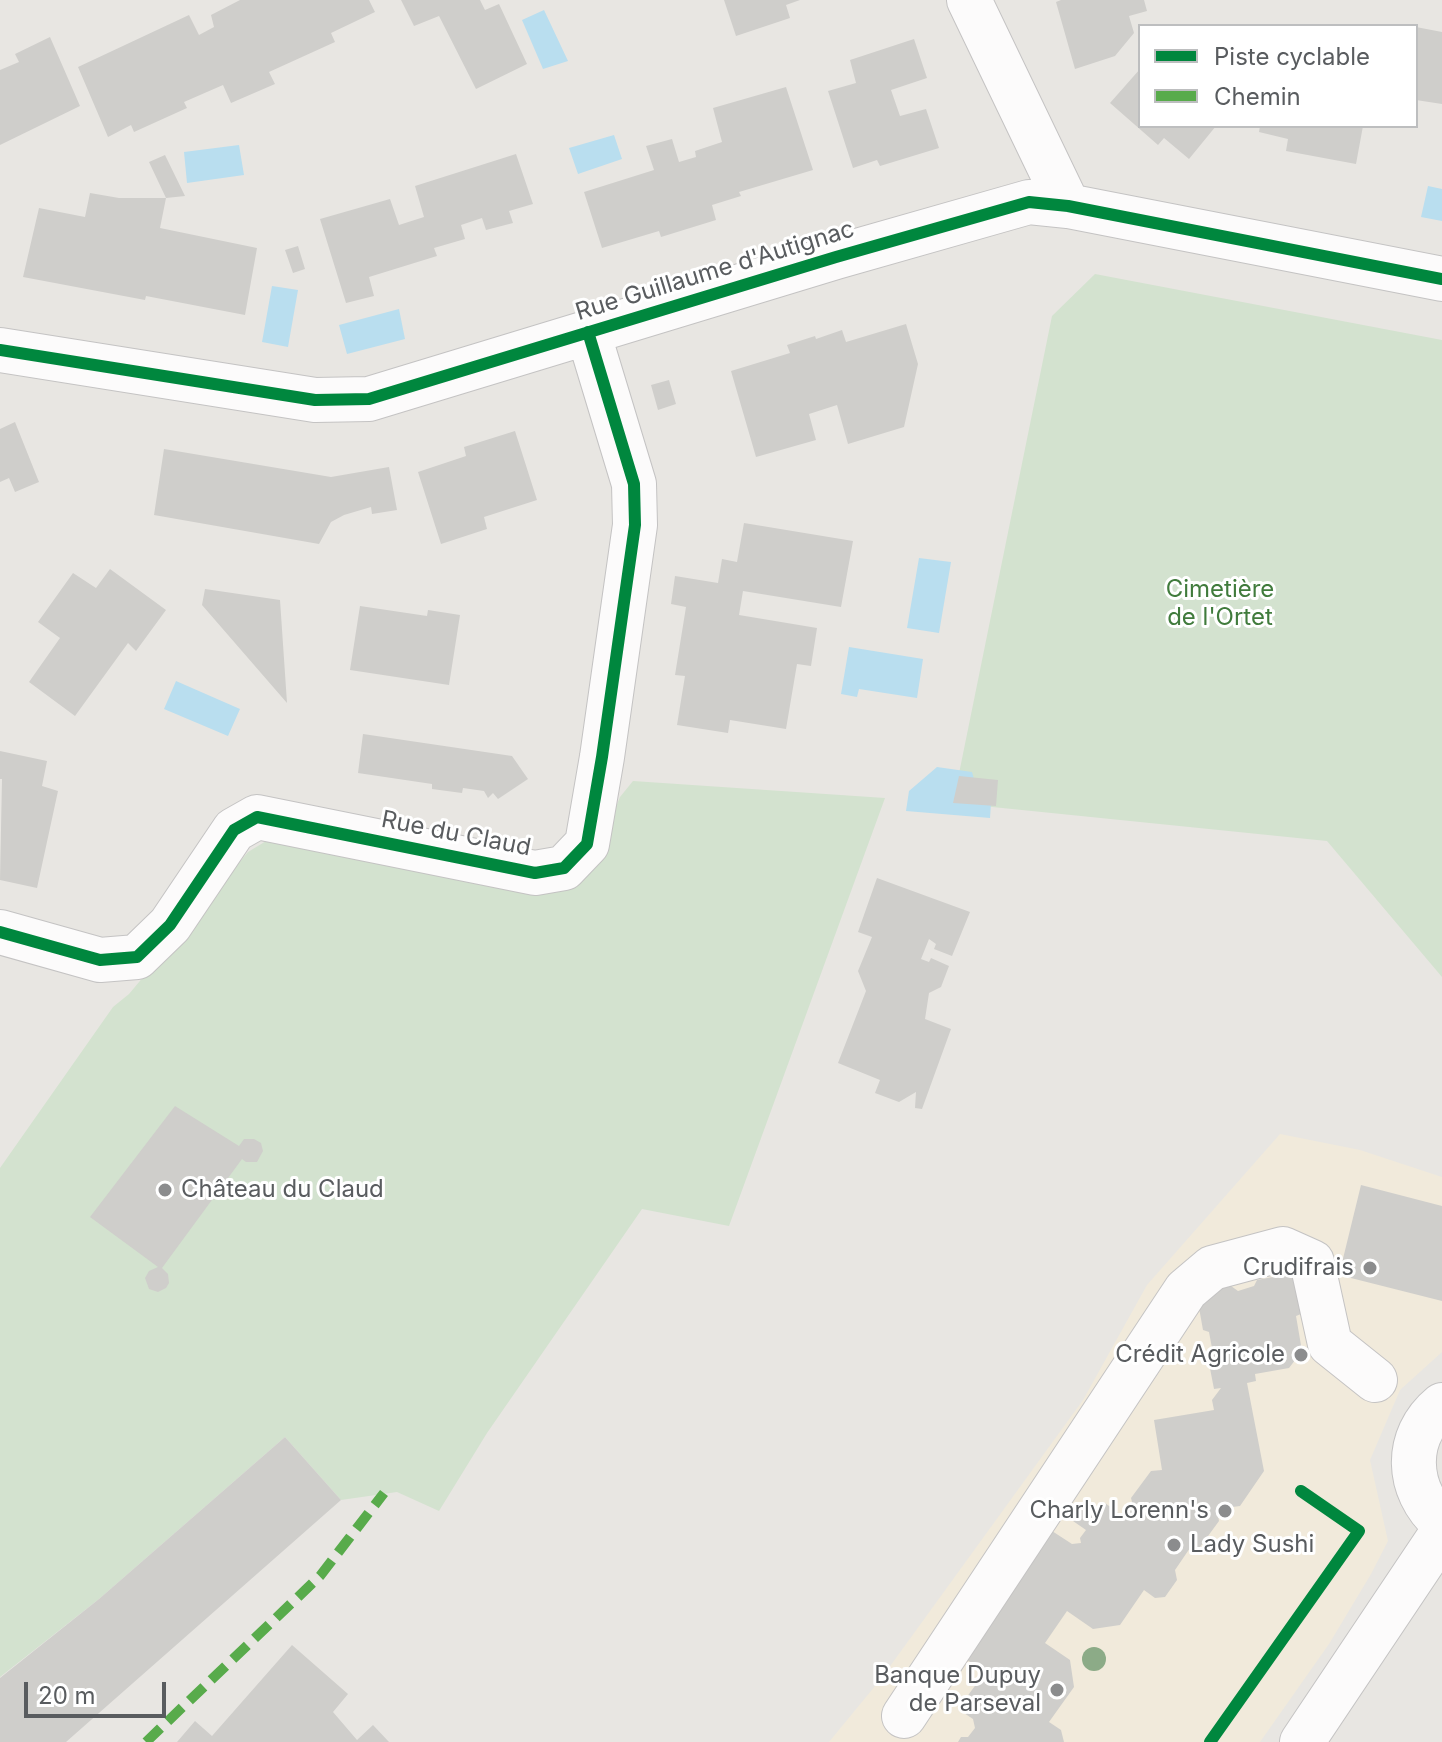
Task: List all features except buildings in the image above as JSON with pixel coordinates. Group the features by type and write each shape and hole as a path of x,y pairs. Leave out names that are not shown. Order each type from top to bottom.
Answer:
{"street":[{"path":"969,0 1068,206"},
{"name":"Rue Guillaume d'Autignac","path":"0,350 315,400 369,399 836,257 1029,202 1068,206 1442,279"},
{"name":"Rue du Claud","path":"0,932 100,960 137,957 170,925 234,830 257,817 535,873 564,868 587,844 635,525 634,484 588,332"},
{"path":"904,1716 1186,1290 1212,1268 1283,1249 1312,1262 1330,1344 1375,1380"},
{"path":"1442,1405 1421,1430 1414,1451 1414,1473 1419,1493 1430,1512 1442,1522"},
{"path":"1302,1742 1442,1533"}],"shaded area":[{"path":"1280,1134 1360,1150 1442,1177 1442,1352 1400,1390 1370,1460 1388,1541 1329,1644 1260,1742 829,1742 880,1680 1083,1400 1147,1285"}],"green space":[{"name":"Cimetière de l'Ortet","path":"1095,274 1442,340 1442,977 1327,841 953,803 1052,316"},
{"path":"633,781 885,798 729,1226 642,1209 487,1433 439,1511 397,1492 341,1500 285,1437 99,1599 0,1677 0,1168 113,1007 129,994 248,852 276,835 538,887 597,852 620,797"}],"water":[{"path":"544,10 568,61 543,69 522,20"},
{"path":"614,135 622,159 578,174 569,148"},
{"path":"239,145 244,175 187,183 184,152"},
{"path":"1428,186 1442,189 1442,221 1421,217"},
{"path":"272,286 298,290 288,347 262,342"},
{"path":"399,309 405,339 347,354 339,325"},
{"path":"919,558 951,562 939,633 907,628"},
{"path":"849,647 923,659 917,698 859,689 857,697 841,694"},
{"path":"176,681 240,709 228,736 164,709"},
{"path":"937,767 972,772 976,786 992,788 990,818 906,811 909,791"}],"marked path":[{"path":"146,1742 320,1576 384,1493"}],"cycle path":[{"path":"0,350 315,400 369,399 836,257 1029,202 1068,206 1442,279"},
{"path":"0,932 100,960 137,957 170,925 234,830 257,817 535,873 564,868 587,844 635,525 634,484 588,332"},
{"path":"1210,1742 1359,1531 1301,1491"}],"place":[{"name":"Château du Claud","path":"165,1190"},
{"name":"Crudifrais","path":"1370,1268"},
{"name":"Crédit Agricole","path":"1301,1355"},
{"name":"Charly Lorenn's","path":"1225,1511"},
{"name":"Lady Sushi","path":"1174,1545"},
{"name":"Banque Dupuy de Parseval","path":"1057,1690"}]}
